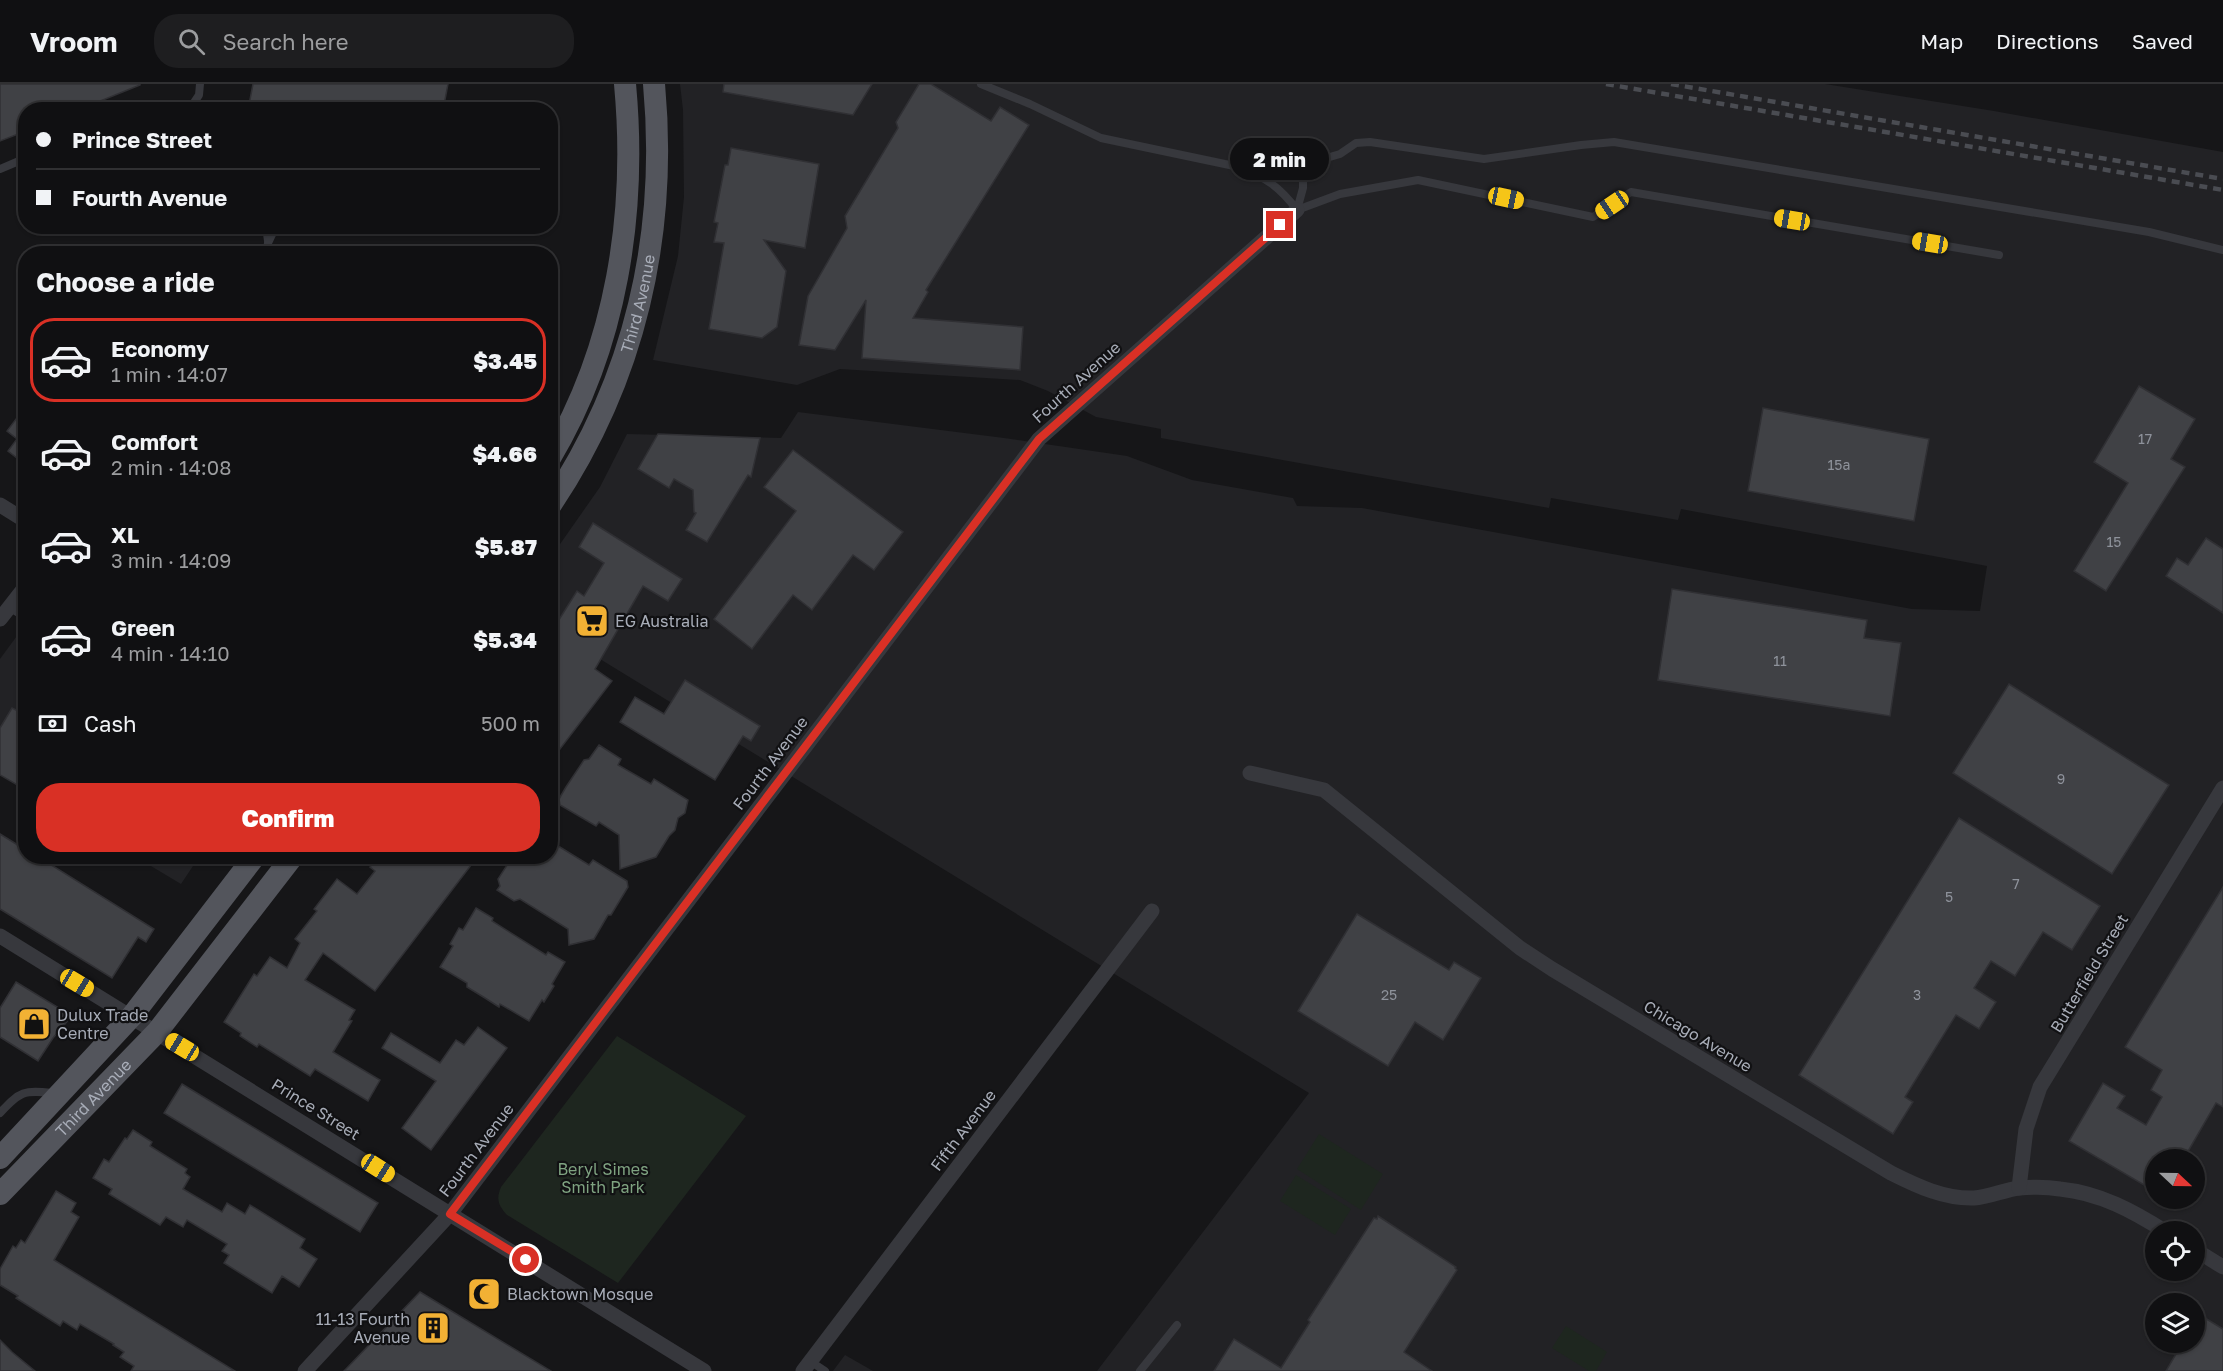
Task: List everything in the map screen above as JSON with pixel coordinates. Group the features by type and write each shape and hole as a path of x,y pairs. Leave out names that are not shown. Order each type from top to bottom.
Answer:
{"main road":[{"name":"Third Avenue","path":"558,441 587,381 600,344 616,282 627,210 628,130 625,84"},
{"name":"Third Avenue","path":"558,494 600,420 624,358 639,306 654,227 658,166 654,84"},
{"name":"Third Avenue","path":"0,1158 132,1016 249,864"},
{"name":"Third Avenue","path":"0,1194 156,1032 287,864"}],"street":[{"name":"Fourth Avenue","path":"305,1371 450,1214 1039,439 1297,210"},
{"path":"0,505 18,516"},
{"path":"4,613 18,596"},
{"name":"Chicago Avenue","path":"1250,773 1324,790 1528,953 1914,1185 1955,1197 1975,1198 2019,1188 2059,1188 2097,1197 2121,1206 2147,1221"},
{"name":"Butterfield Street","path":"2019,1188 2026,1129 2040,1087 2223,788"},
{"name":"Fifth Avenue","path":"806,1366 1152,911"},
{"name":"Prince Street","path":"0,936 704,1371"},
{"path":"2205,1256 2223,1267"}],"lane":[{"path":"194,102 199,95 200,84"},
{"path":"981,84 1030,104 1101,138 1239,167 1258,174 1286,194 1297,210"},
{"path":"1239,167 1267,153 1323,159 1340,154 1356,143 1370,142 1484,159 1614,142 2149,232 2223,250"},
{"path":"1297,210 1303,188 1303,156"},
{"path":"0,169 18,161"},
{"path":"1297,210 1340,194 1418,180 1593,217 1631,192 1999,255"},
{"path":"267,234 268,243"},
{"path":"267,246 272,234"},
{"path":"0,1113 21,1093 33,1091 59,1094"},
{"path":"1140,1371 1177,1324"},
{"path":"806,1366 825,1371"}],"shaded area":[{"path":"680,84 1825,84 1994,111 2223,152 2223,1371 1097,1371 1309,1093 558,633 558,547 600,487 627,434 781,438 798,412 1004,438 1127,456 1192,480 1293,498 1297,506 1362,508 1912,609 1980,611 1987,566 1681,509 1678,520 1551,498 1549,508 1161,438 1161,429 1096,417 1048,391 1020,380 840,369 797,385 653,360 678,256 684,197 683,110"},
{"path":"18,635 18,784 0,772 0,659"},
{"path":"148,864 194,864 181,884"},
{"path":"845,1355 873,1371 833,1371"}],"green space":[{"name":"Beryl Simes Smith Park","path":"617,1036 746,1116 618,1283 507,1215 498,1198 501,1187"},
{"path":"1319,1134 1383,1174 1361,1210 1297,1169"},
{"path":"1296,1175 1351,1209 1335,1235 1280,1201"},
{"path":"1566,1326 1607,1352 1596,1371 1589,1371 1552,1348"}],"building":[{"path":"0,84 140,84 98,102 18,102 18,134 0,141"},
{"path":"253,84 448,84 445,102 250,102"},
{"path":"724,84 872,84 853,115 723,92"},
{"path":"919,84 931,84 991,121 1000,107 1029,125 926,290 928,292 913,318 1023,327 1020,370 862,358 866,300 835,350 799,345 808,296 847,228 845,216 898,128 896,122"},
{"path":"731,148 819,164 805,248 764,240 786,271 777,327 762,338 709,329 724,243 714,242 718,223 714,222 725,165 728,165"},
{"path":"2139,386 2195,419 2171,459 2185,467 2106,591 2074,571 2128,483 2094,462"},
{"path":"1763,408 1929,439 1914,521 1748,491"},
{"path":"18,417 18,459 8,451 17,439 7,431"},
{"path":"658,434 760,438 751,477 748,475 707,542 686,530 696,513 694,512 693,490 674,479 669,488 638,469"},
{"path":"793,450 903,532 874,570 853,555 812,610 793,595 752,649 714,619 796,511 764,487"},
{"path":"593,523 682,579 668,601 643,586 595,669 612,681 558,752 558,621 577,591 584,596 604,563 579,547"},
{"path":"2206,538 2223,549 2223,613 2166,576 2177,558 2188,565"},
{"path":"1672,589 1867,620 1864,638 1901,643 1890,716 1658,680"},
{"path":"685,680 760,726 751,741 743,736 715,780 620,722 635,697 664,714"},
{"path":"2009,684 2169,785 2112,874 1953,773"},
{"path":"18,707 18,785 0,775 0,728 12,708 16,710"},
{"path":"599,745 621,759 618,765 651,784 654,779 688,800 685,813 678,818 675,830 656,857 620,869 619,835 599,822 596,826 560,805 559,799 566,787 584,760 589,759"},
{"path":"1959,818 2100,906 2072,950 2043,932 2015,976 1991,961 1974,988 1996,1002 1979,1029 1956,1015 1905,1097 1913,1102 1893,1134 1799,1075"},
{"path":"0,834 18,845 18,864 50,864 154,929 146,942 138,937 112,978 0,909"},
{"path":"558,846 589,865 593,860 627,881 628,887 594,939 569,945 568,929 520,899 514,901 497,890 500,886 498,879 508,864 558,864"},
{"path":"372,864 472,864 375,991 323,953 305,980 355,1010 349,1020 352,1021 333,1052 380,1080 368,1101 315,1069 310,1076 259,1044 257,1047 224,1022 254,974 257,976 270,957 287,968 300,943 295,939 317,911 314,909 337,879 357,894 375,871 370,867"},
{"path":"2223,887 2223,1107 2216,1103 2189,1149 2145,1149 2145,1186 2069,1141 2103,1083 2125,1096 2117,1108 2146,1125 2162,1097 2151,1090 2162,1070 2125,1047"},
{"path":"476,908 493,918 492,921 546,955 548,952 565,962 552,984 554,986 529,1021 500,1004 499,1007 467,987 467,983 440,967 453,946 450,944 459,928 463,930"},
{"path":"1357,914 1449,970 1454,962 1481,978 1443,1040 1415,1022 1388,1066 1298,1011"},
{"path":"16,982 59,1008 70,1018 38,1061 0,1037 0,1008"},
{"path":"478,1027 507,1048 431,1150 402,1128 436,1081 382,1048 391,1033 440,1063 456,1040 464,1045"},
{"path":"182,1084 378,1203 360,1232 164,1113"},
{"path":"133,1130 152,1142 150,1146 187,1169 185,1173 190,1177 183,1189 222,1212 227,1203 245,1214 250,1205 305,1239 300,1248 317,1259 299,1287 282,1276 272,1293 224,1263 229,1255 222,1251 227,1244 187,1220 183,1227 166,1217 160,1225 109,1194 112,1189 93,1178 104,1159 109,1162"},
{"path":"56,1191 76,1203 71,1212 79,1217 54,1260 235,1371 131,1371 134,1366 120,1357 124,1352 114,1344 80,1324 77,1330 63,1321 60,1326 0,1285 0,1269 13,1246 16,1248 21,1240 25,1243"},
{"path":"1378,1216 1456,1267 1457,1270 1404,1352 1432,1371 1214,1371 1234,1339 1281,1368 1310,1322 1308,1320 1374,1218 1377,1219"},
{"name":"11-13 Fourth Avenue","path":"420,1292 551,1371 344,1371"},
{"path":"2205,1318 2223,1329 2223,1371 2166,1371 2177,1353 2205,1353"},
{"path":"0,1340 12,1352 35,1371 0,1371"}],"railway":[{"path":"1606,84 2223,190"},
{"path":"1671,84 2223,179"}],"place":[{"name":"EG Australia","path":"592,621"},
{"name":"Dulux Trade Centre","path":"34,1024"},
{"name":"Blacktown Mosque","path":"484,1294"},
{"name":"11-13 Fourth Avenue","path":"433,1328"}],"route":[{"path":"526,1260 450,1214 1039,439 1280,225"}]}
